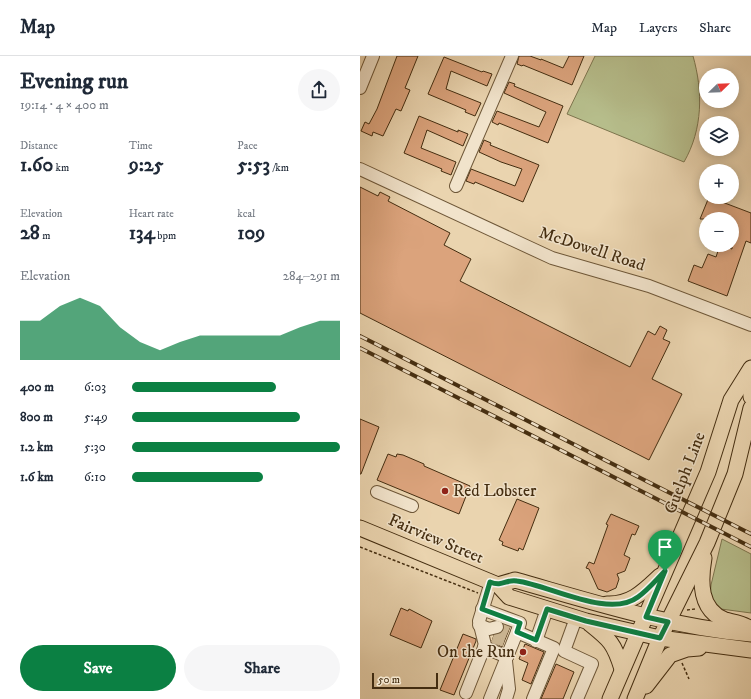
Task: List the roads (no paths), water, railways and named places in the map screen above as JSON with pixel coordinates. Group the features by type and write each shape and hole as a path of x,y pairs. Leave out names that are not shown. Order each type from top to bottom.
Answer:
{"main road":[{"name":"Guelph Line","path":"750,370 751,397"},
{"name":"Guelph Line","path":"610,699 622,668 646,617 708,472 731,400 750,370"},
{"path":"636,696 660,638 707,543 735,474 751,408"},
{"name":"Fairview Street","path":"360,528 494,584 509,597 581,620 660,638 751,650"},
{"path":"707,543 700,576 706,604 712,613 720,618 746,626 751,630"},
{"path":"596,604 624,602 637,598 665,571"},
{"path":"494,584 515,580 646,617 668,622 751,634"},
{"path":"581,620 611,641 617,650 622,668"},
{"path":"636,696 651,683 662,664 670,655 687,649 709,645"}],"street":[{"path":"360,88 373,56"},
{"path":"456,186 512,56"},
{"name":"McDowell Road","path":"360,169 552,258 649,286 751,325"},
{"path":"377,492 412,506"},
{"path":"494,584 482,609 478,622 502,634 536,640 554,648 535,694 525,699"},
{"path":"466,693 484,647 520,623 482,609"},
{"path":"536,640 547,609"},
{"path":"577,699 592,664 564,651 581,620"},
{"path":"502,634 507,659 509,688 506,699"},
{"path":"484,647 507,659"},
{"path":"490,699 507,659"}],"tunnel":[{"path":"497,627 508,632"},
{"path":"493,637 505,641"}],"railway":[{"path":"360,336 751,534"},
{"path":"360,348 751,547"}],"place":[{"name":"Red Lobster","path":"445,491"},
{"name":"On the Run","path":"523,652"}]}
